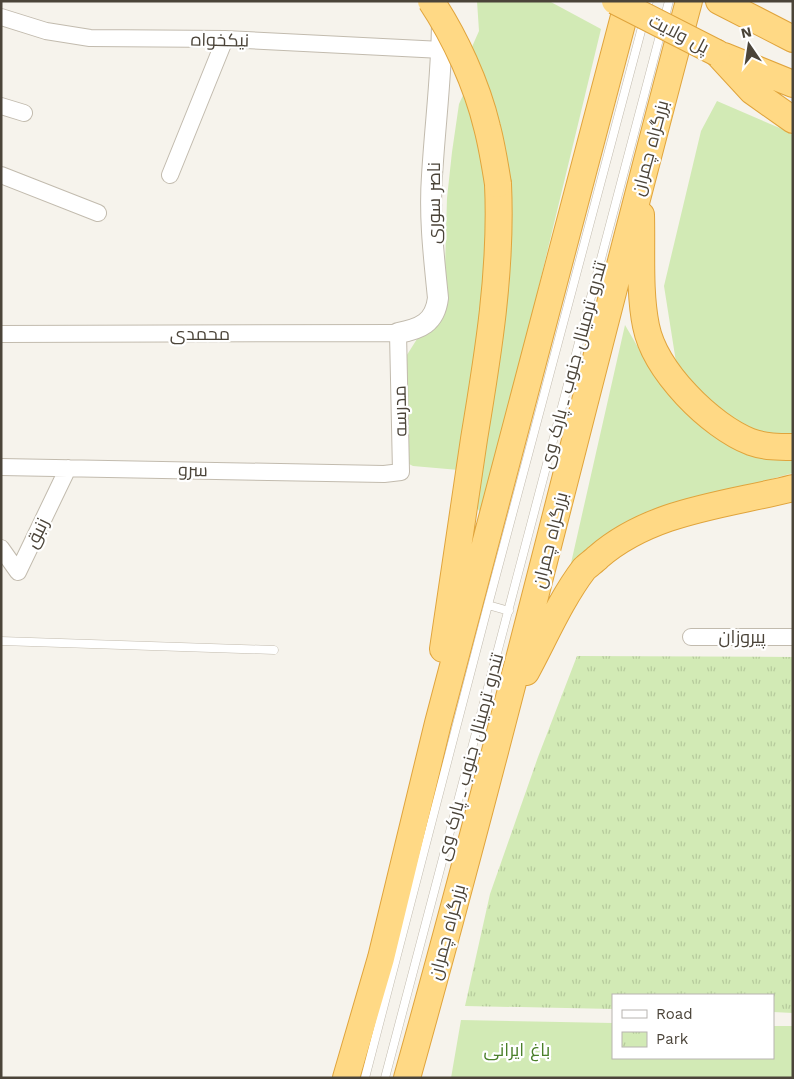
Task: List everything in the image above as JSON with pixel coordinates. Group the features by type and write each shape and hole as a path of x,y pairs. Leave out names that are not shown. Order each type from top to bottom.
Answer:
{"highway":[{"path":"431,1 440,15 468,73 487,126 498,184 500,223 497,276 486,363 439,673 438,723"},
{"name":"بزرگراه چمران","path":"407,1078 507,708 689,1"},
{"path":"720,1 786,31"},
{"path":"346,1078 380,958 438,723 621,7"},
{"name":"پل ولایت","path":"621,7 717,53 793,84"},
{"path":"717,53 752,91 793,120"},
{"path":"641,183 644,315 650,340 659,359 679,388 709,415 736,435 752,442 770,446 793,447"},
{"path":"507,708 565,600 585,568 613,544 650,525 687,512 793,488"}],"street":[{"name":"ناصر سوری","path":"398,333 414,330 424,325 436,309 438,298 432,225 432,178 442,50 442,1"},
{"name":"نیکخواه","path":"1,16 46,31 90,38 224,39 442,50"},
{"path":"170,175 224,39"},
{"path":"1,106 24,114"},
{"path":"1,175 98,213"},
{"name":"محمدی","path":"1,334 398,333"},
{"name":"مدرسه","path":"384,474 401,472 398,333"},
{"name":"سرو","path":"1,467 384,474"},
{"name":"زنبق","path":"1,548 18,572 68,468"},
{"name":"پیروزان","path":"691,637 793,638"}],"lane":[{"path":"365,1078 488,605 649,1"},
{"name":"تندرو ترمینال جنوب ـ پارک وی","path":"385,1078 669,1"},
{"path":"488,605 509,611"},
{"path":"1,641 274,650"}],"green space":[{"path":"477,1 549,1 601,29 516,381 480,512 472,501 500,137 494,102 471,49 479,31"},
{"path":"465,91 484,154 488,260 459,470 413,466 405,462 405,358 417,339 433,327 444,303 447,198 459,104"},
{"path":"717,101 793,135 793,436 773,437 727,419 691,386 676,362 664,286 701,131"},
{"path":"625,325 653,373 713,433 757,458 793,458 793,473 642,515 613,530 569,572"},
{"path":"577,656 793,657 793,1013 774,1012 774,994 612,994 612,1009 465,1006 490,894 538,757"},
{"name":"باغ ایرانی","path":"461,1020 612,1023 612,1059 774,1059 774,1026 793,1026 793,1078 451,1078"}]}
